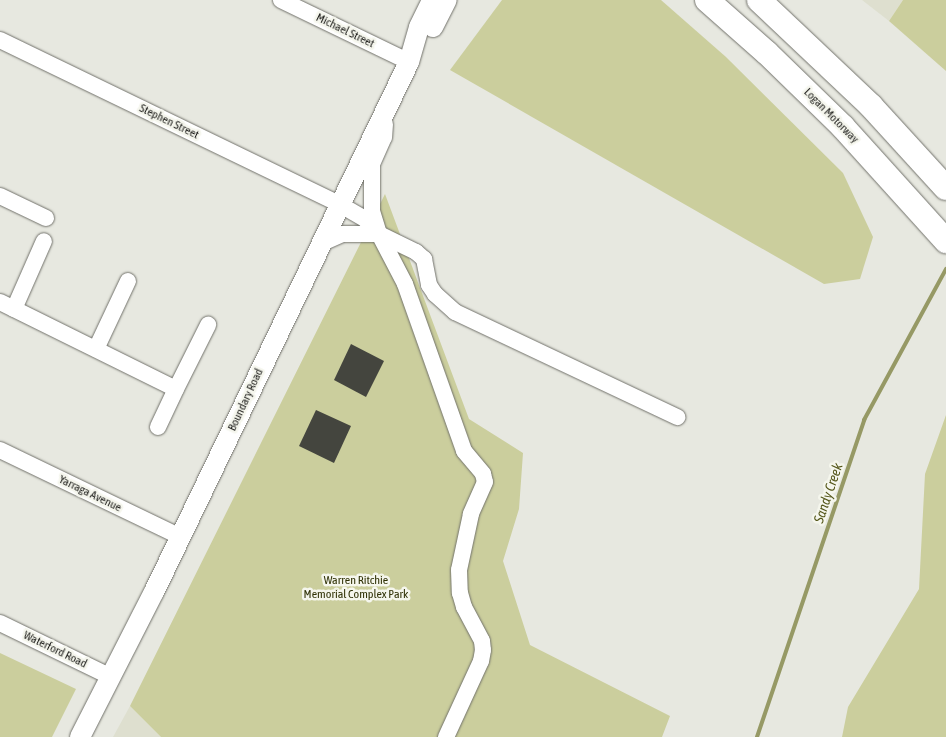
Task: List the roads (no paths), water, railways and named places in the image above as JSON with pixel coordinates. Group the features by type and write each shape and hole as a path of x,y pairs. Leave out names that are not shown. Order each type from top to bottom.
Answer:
{"highway":[{"name":"Logan Motorway","path":"707,0 768,53 844,127 946,241"},
{"path":"759,0 871,106 946,188"}],"main road":[{"name":"Boundary Road","path":"80,737 181,537 339,204 409,62 419,27 432,0"},
{"name":"Boundary Road","path":"409,62 431,32 448,0"}],"street":[{"name":"Michael Street","path":"281,0 409,62"},
{"name":"Stephen Street","path":"0,40 339,204 364,219 379,234"},
{"path":"386,109 384,137 372,164 372,211 379,234 405,284 464,451 483,474 485,482 471,514 459,570 462,600 482,641 483,650 481,661 446,737"},
{"path":"0,196 46,218"},
{"path":"320,244 342,234 379,234 416,252 424,259 429,285 435,294 455,312 677,417"},
{"path":"44,241 7,305 176,389"},
{"path":"96,349 128,281"},
{"path":"158,426 208,325"},
{"name":"Yarraga Avenue","path":"0,450 181,537"},
{"name":"Waterford Road","path":"0,623 111,677"}],"waterway":[{"name":"Sandy Creek","path":"757,737 864,420 946,269"}],"park label":[{"name":"Warren Ritchie Memorial Complex Park","path":"356,588"}]}
